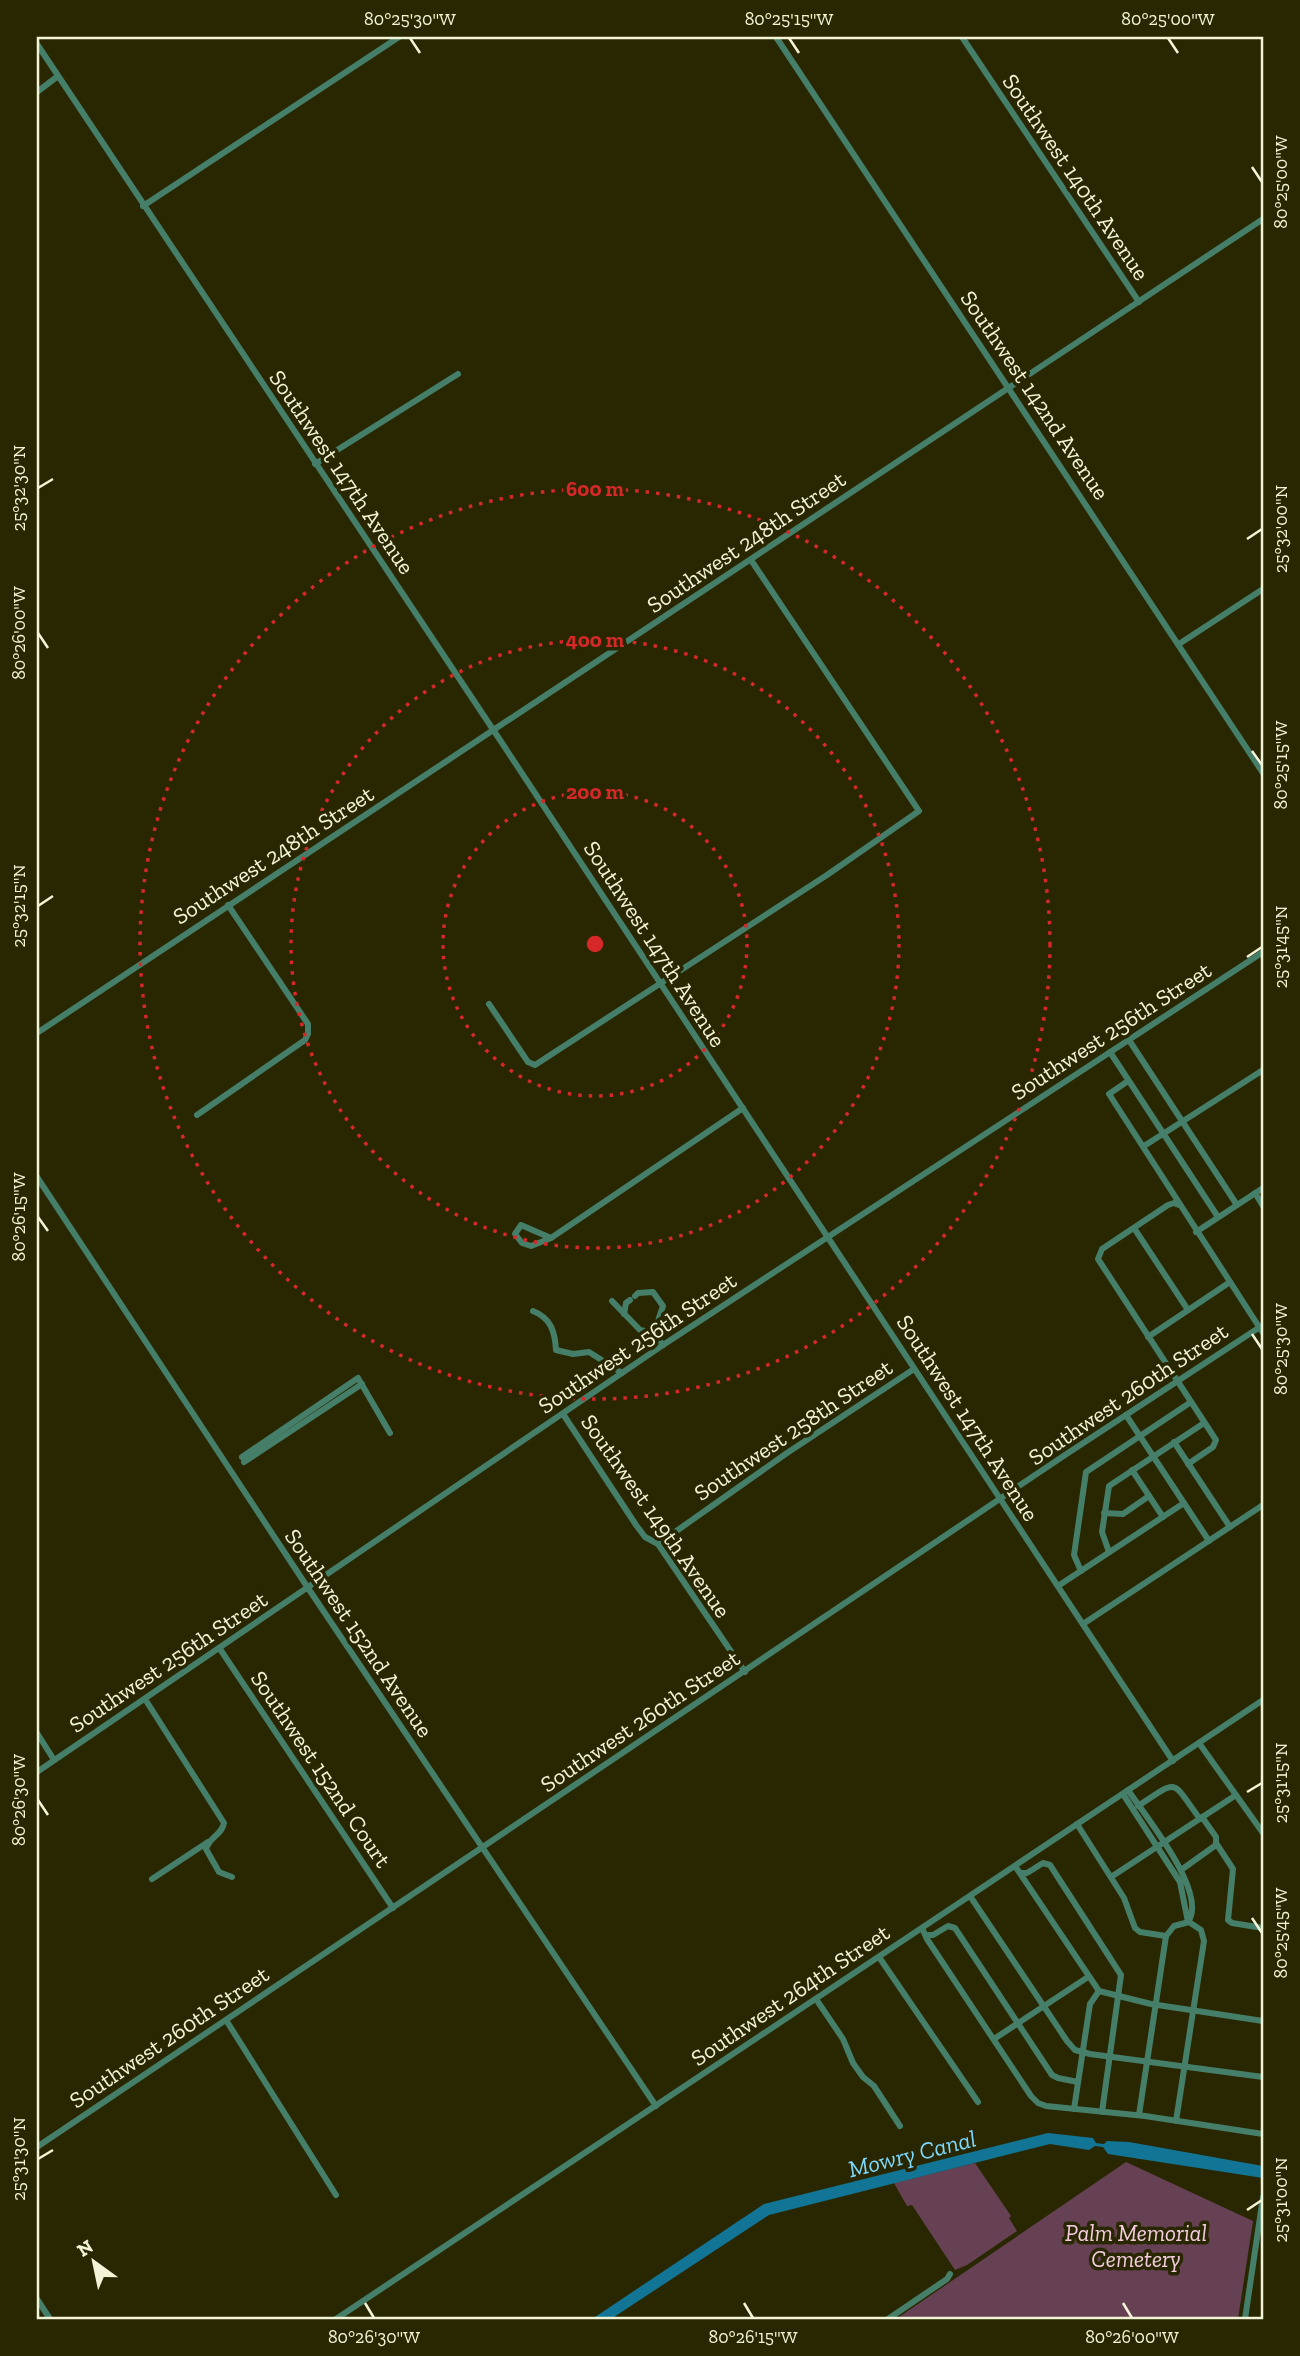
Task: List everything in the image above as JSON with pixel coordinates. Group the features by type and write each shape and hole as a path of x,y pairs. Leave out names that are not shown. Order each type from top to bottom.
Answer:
{"street":[{"path":"144,206 399,37"},
{"name":"Southwest 142nd Avenue","path":"776,37 1263,773"},
{"name":"Southwest 140th Avenue","path":"962,37 1139,302"},
{"name":"Southwest 147th Avenue","path":"37,44 1173,1761"},
{"path":"37,92 58,76"},
{"name":"Southwest 248th Street","path":"37,1033 1263,219"},
{"path":"315,464 458,374"},
{"path":"489,1003 528,1062 535,1065 827,875 919,811 751,560"},
{"path":"1179,644 1263,589"},
{"path":"197,1115 305,1040 308,1034 308,1024 228,905"},
{"name":"Southwest 256th Street","path":"37,1772 663,1345 1263,952"},
{"path":"1129,1040 1237,1205"},
{"path":"1110,1052 1218,1217"},
{"path":"1144,1146 1263,1070"},
{"path":"1128,1081 1109,1094 1178,1199 1179,1205 1262,1328"},
{"path":"551,1238 521,1224 515,1234 522,1243 531,1246 551,1238 743,1108"},
{"name":"Southwest 152nd Avenue","path":"37,1177 308,1588 656,2106"},
{"path":"1196,1231 1263,1188"},
{"path":"1255,1193 1263,1206"},
{"path":"1179,1205 1168,1205 1134,1227 1102,1249 1098,1259 1216,1440 1215,1444 1188,1464"},
{"path":"1134,1227 1188,1310"},
{"path":"1148,1337 1230,1282"},
{"path":"624,1314 626,1303 638,1293 653,1292 663,1307 654,1332"},
{"path":"612,1301 640,1330 654,1332 663,1345"},
{"path":"533,1311 548,1320 555,1336 556,1350 573,1354 589,1352 622,1373"},
{"name":"Southwest 260th Street","path":"37,2147 1126,1415 1262,1328"},
{"name":"Southwest 258th Street","path":"658,1544 914,1369"},
{"path":"243,1459 362,1384 390,1433"},
{"path":"1082,1571 1074,1555 1085,1475 1089,1469 1191,1402"},
{"name":"Southwest 149th Avenue","path":"563,1414 636,1525 645,1536 658,1544 745,1672"},
{"path":"1126,1415 1209,1541"},
{"path":"1109,1552 1102,1535 1109,1486 1204,1423"},
{"path":"1174,1442 1230,1527"},
{"path":"1132,1470 1163,1517"},
{"path":"1104,1513 1120,1515 1149,1496"},
{"path":"1058,1586 1184,1503"},
{"path":"1083,1624 1263,1505"},
{"name":"Southwest 152nd Court","path":"219,1649 393,1908"},
{"path":"145,1699 224,1822 223,1829 208,1842 152,1879"},
{"name":"Southwest 264th Street","path":"337,2319 1263,1700"},
{"path":"37,1733 54,1760"},
{"path":"1199,1743 1263,1833"},
{"path":"1138,1806 1167,1786 1173,1785 1179,1789 1214,1833 1216,1843 1233,1869 1227,1918 1232,1923 1263,1928"},
{"path":"1125,1792 1138,1806 1182,1886 1188,1922 1201,1930 1204,1939 1176,2121"},
{"path":"1125,1792 1160,1845 1181,1870 1192,1898 1192,1916 1188,1922 1174,1926 1166,1936 1139,2115"},
{"path":"1111,1877 1236,1795"},
{"path":"1077,1824 1118,1887 1136,1929 1166,1936"},
{"path":"208,1842 206,1849 213,1864 219,1872 232,1877"},
{"path":"1181,1870 1212,1849 1216,1843"},
{"path":"1021,1873 1027,1873 1043,1863 1050,1865 1120,1972 1122,1980 1101,2112"},
{"path":"1015,1866 1100,1991 1193,2011 1263,2021"},
{"path":"970,1896 1068,2044 1075,2050 1263,2077"},
{"path":"928,1935 948,1926 955,1928 1054,2077 1078,2081"},
{"path":"922,1928 1036,2102 1046,2106 1139,2115 1263,2134"},
{"path":"879,1957 978,2102"},
{"path":"994,2039 1088,1977"},
{"path":"1074,2109 1090,2004 1100,1991"},
{"path":"817,1999 843,2039 853,2063 874,2086 901,2126"},
{"path":"226,2020 336,2195"},
{"path":"1245,2319 1263,2197"},
{"path":"888,2319 947,2279 950,2274"},
{"path":"37,2299 50,2319"}],"green space":[{"name":"Palm Memorial Cemetery","path":"1126,2162 1253,2221 1238,2319 896,2319"},
{"path":"975,2163 1011,2216 1009,2218 1017,2231 967,2265 955,2270 912,2205 907,2206 894,2183"}],"water":[{"path":"1048,2133 1093,2138 1096,2143 1104,2144 1107,2141 1129,2142 1263,2166 1263,2178 1108,2154 1103,2147 1095,2146 1089,2150 1050,2144 769,2215 611,2319 592,2319 764,2204"}],"water label":[{"name":"Mowry Canal","path":"912,2154"}]}
